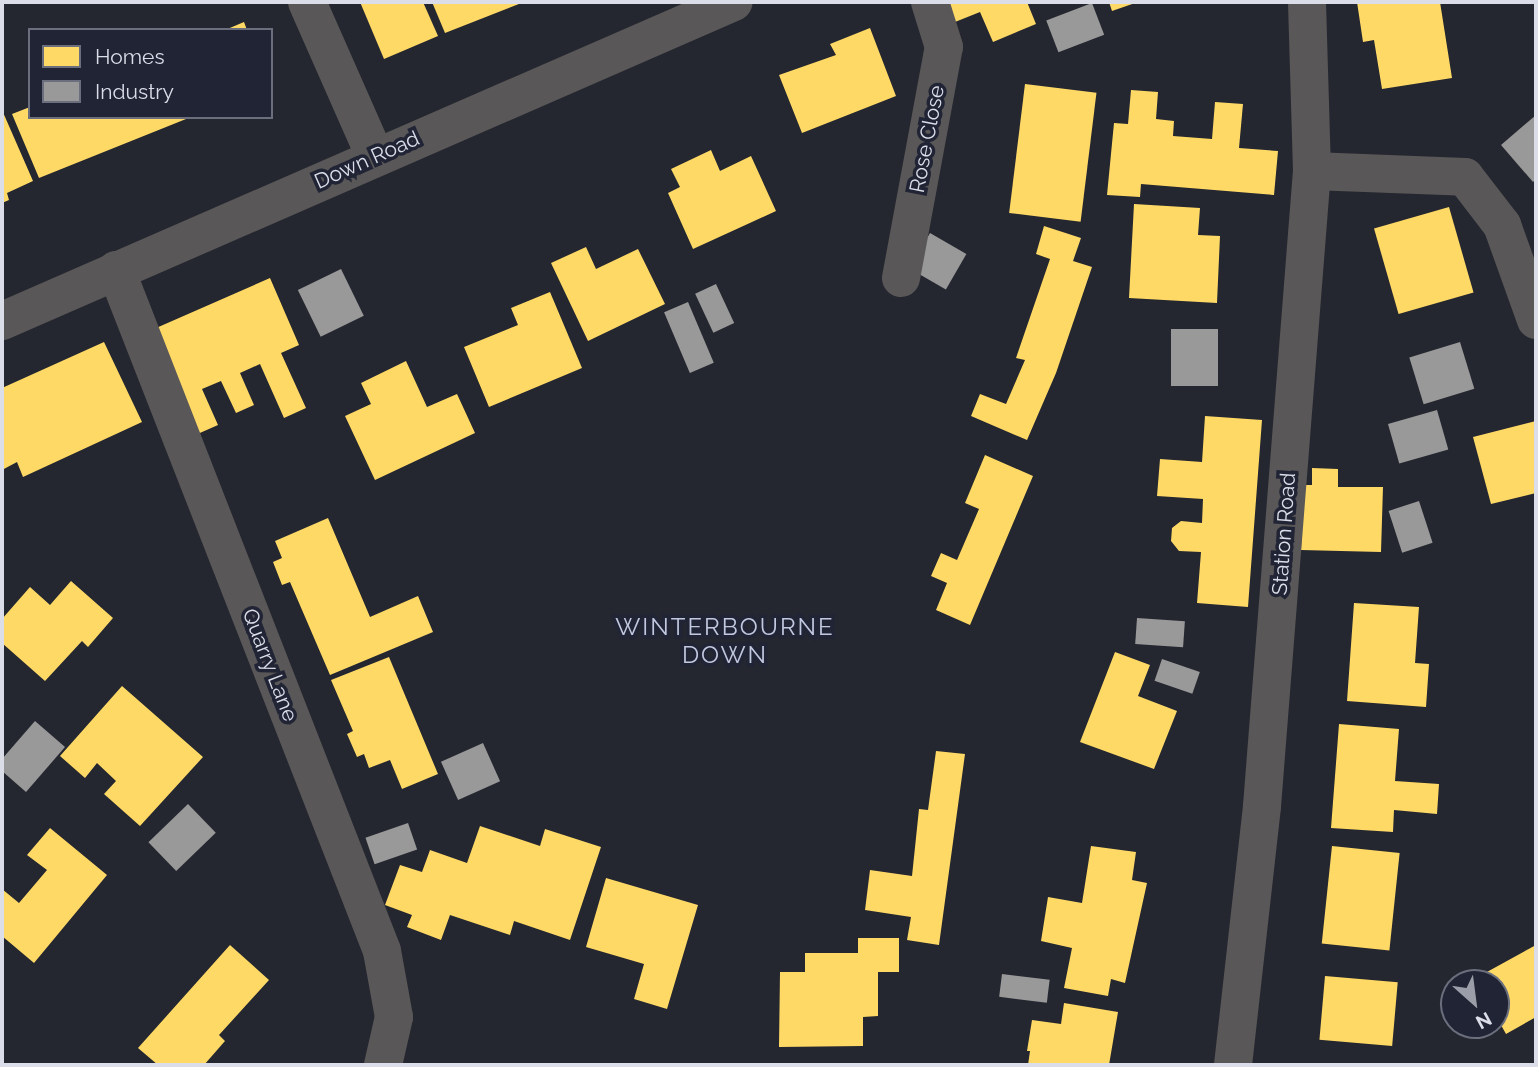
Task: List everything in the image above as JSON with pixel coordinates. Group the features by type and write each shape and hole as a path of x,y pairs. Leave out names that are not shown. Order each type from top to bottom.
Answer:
{"street":[{"path":"307,2 375,156"},
{"name":"Down Road","path":"2,321 375,156 734,2"},
{"name":"Rose Close","path":"901,278 944,47 930,2"},
{"name":"Station Road","path":"1233,1065 1262,806 1312,171 1307,2"},
{"path":"1312,171 1465,177 1502,225 1536,320"},
{"name":"Quarry Lane","path":"116,270 382,951 394,1017 383,1065"}],"building: Homes":[{"path":"360,2 423,2 438,36 384,59"},
{"path":"432,2 524,2 445,33"},
{"path":"947,2 1027,2 1036,24 993,42 980,12 955,22"},
{"path":"1109,2 1138,2 1112,11"},
{"path":"1357,2 1440,2 1452,78 1382,89 1374,40 1363,42"},
{"path":"244,22 246,28 230,28"},
{"path":"870,28 896,96 802,133 779,75 836,55 830,44"},
{"path":"1025,84 1096,93 1081,222 1009,213"},
{"path":"1131,90 1158,92 1156,119 1174,121 1173,136 1212,139 1215,102 1243,104 1239,148 1278,151 1274,195 1141,184 1140,197 1107,195 1114,123 1128,124"},
{"path":"28,108 28,119 186,119 39,178 12,114"},
{"path":"2,110 33,181 7,193 9,200 2,203"},
{"path":"711,150 720,171 751,156 776,211 693,249 668,193 680,187 671,169"},
{"path":"1134,204 1200,208 1198,235 1220,236 1217,303 1129,298"},
{"path":"1449,207 1474,293 1399,314 1374,228"},
{"path":"1044,226 1081,238 1073,261 1092,267 1056,373 1027,440 971,416 980,394 1006,404 1025,360 1016,358 1050,259 1036,254"},
{"path":"586,247 596,269 638,249 665,304 588,341 551,263"},
{"path":"270,278 299,345 281,353 306,408 284,418 260,364 240,373 254,405 236,413 221,381 202,389 218,425 193,436 147,332"},
{"path":"550,292 582,368 489,407 464,347 518,325 511,308"},
{"path":"104,342 142,422 23,477 17,462 2,470 2,388"},
{"path":"406,361 427,407 457,394 475,433 375,480 345,416 371,404 361,383"},
{"path":"1205,416 1262,420 1248,607 1197,603 1201,552 1179,551 1171,541 1172,528 1181,521 1202,523 1203,499 1157,496 1160,459 1202,462"},
{"path":"1536,421 1536,493 1491,504 1473,437"},
{"path":"985,455 1033,476 970,625 936,610 947,583 931,576 941,553 957,560 979,509 965,503"},
{"path":"1312,468 1338,469 1338,487 1383,487 1381,552 1301,550 1303,485 1312,485"},
{"path":"328,518 370,617 418,596 433,632 330,675 290,582 282,585 273,562 282,558 275,541"},
{"path":"71,581 113,618 88,647 82,641 45,681 2,643 2,619 30,587 50,605"},
{"path":"1354,603 1419,607 1415,663 1429,664 1426,707 1347,701"},
{"path":"1115,652 1150,665 1138,696 1177,711 1154,769 1080,742"},
{"path":"389,657 438,774 402,789 390,760 369,768 364,754 357,757 347,734 353,731 331,680"},
{"path":"122,686 203,757 140,826 104,794 116,781 97,763 85,778 60,756"},
{"path":"1339,724 1399,729 1395,781 1439,784 1437,814 1394,810 1393,832 1331,828"},
{"path":"936,751 965,754 939,945 907,940 911,917 865,910 870,870 912,876 919,809 928,810"},
{"path":"480,826 540,846 545,829 601,847 570,940 514,921 510,935 450,915 441,940 407,927 412,915 385,905 400,865 422,872 430,850 467,863"},
{"path":"50,828 107,875 34,963 2,936 2,889 19,903 47,870 27,855"},
{"path":"1091,846 1136,852 1132,880 1147,883 1125,983 1111,979 1108,996 1064,988 1072,948 1041,941 1048,897 1082,903"},
{"path":"1332,846 1400,853 1389,951 1322,943"},
{"path":"606,878 698,905 667,1009 634,999 644,964 586,947"},
{"path":"858,938 899,938 899,972 878,972 878,1016 863,1017 863,1046 779,1047 780,972 805,972 805,953 858,953"},
{"path":"230,945 269,980 219,1035 225,1041 204,1065 158,1065 138,1048"},
{"path":"1536,945 1536,1017 1510,1032 1510,969 1492,969"},
{"path":"1325,976 1398,982 1392,1046 1319,1040"},
{"path":"1064,1003 1118,1012 1109,1065 1028,1065 1030,1051 1027,1051 1032,1020 1061,1024"}],"building: Industry":[{"path":"1092,3 1104,35 1058,52 1046,21"},
{"path":"1536,115 1536,179 1533,182 1501,145"},
{"path":"930,233 966,254 946,290 910,269"},
{"path":"341,269 364,316 321,337 298,290"},
{"path":"716,284 734,323 713,333 695,294"},
{"path":"688,302 714,363 690,373 664,312"},
{"path":"1171,329 1218,329 1218,386 1171,386"},
{"path":"1460,342 1474,389 1424,404 1409,357"},
{"path":"1437,410 1448,449 1399,463 1388,424"},
{"path":"1419,501 1433,543 1402,553 1389,511"},
{"path":"1137,618 1185,621 1183,647 1135,644"},
{"path":"1162,659 1200,672 1192,694 1155,681"},
{"path":"35,721 65,747 26,792 2,771 2,759"},
{"path":"483,743 500,781 458,800 441,762"},
{"path":"188,804 216,833 176,871 148,842"},
{"path":"408,823 417,849 375,864 365,838"},
{"path":"1002,974 1050,980 1047,1003 999,997"}],"district":[{"name":"WINTERBOURNE DOWN","path":"725,641"}]}
